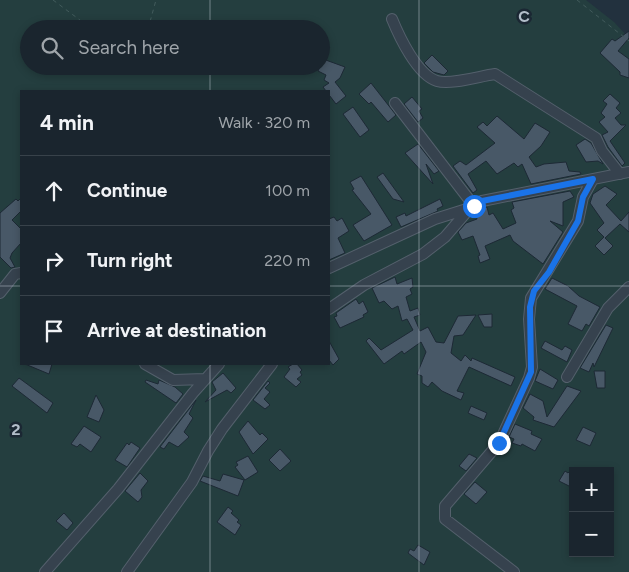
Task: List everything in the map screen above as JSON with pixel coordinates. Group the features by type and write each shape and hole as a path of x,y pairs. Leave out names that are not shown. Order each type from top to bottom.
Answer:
{"street":[{"path":"392,18 401,43 430,77 438,81 448,82 495,74 596,138 602,151 624,173"},
{"path":"396,103 472,207"},
{"path":"330,268 435,219 472,207 482,201 624,173"},
{"path":"514,572 444,519 445,506 499,443 529,378 532,367 529,319 531,298 578,221 583,197 593,179"},
{"path":"330,308 364,285 423,254 445,237 472,207"},
{"path":"0,293 15,274 20,273"},
{"path":"567,377 608,308 629,287"},
{"path":"148,365 173,380 205,379"},
{"path":"45,572 118,489 217,365"},
{"path":"127,572 192,482 222,429 271,365"}],"path":[{"path":"52,0 80,20"},
{"path":"150,20 156,0"},
{"path":"577,0 629,41"}],"green space":[{"path":"0,0 586,0 614,22 629,38 629,572 0,572"}],"building":[{"path":"629,31 629,38 618,51 629,59 629,78 620,75 620,72 600,53 612,39 615,41"},
{"path":"432,55 448,71 444,75 433,72 424,63"},
{"path":"330,62 345,67 340,78 335,82 346,96 336,104 330,96 330,90 325,90 323,87 329,83 324,80 326,75 330,75"},
{"path":"371,83 396,115 388,122 371,102 369,104 359,94"},
{"path":"610,94 620,103 616,108 621,113 615,118 621,125 626,125 610,141 625,163 622,166 608,147 602,135 608,132 599,122 605,117 601,113 607,104 603,101"},
{"path":"412,97 422,109 419,111 423,118 418,122 404,104"},
{"path":"353,107 369,130 360,137 343,114"},
{"path":"497,116 524,139 535,123 550,132 541,146 529,157 536,167 544,164 566,162 569,171 580,172 581,174 531,184 522,164 518,167 514,163 497,174 486,161 468,174 477,190 473,193 453,166 460,161 466,165 495,143 477,127 483,122 487,126"},
{"path":"585,139 591,143 603,164 598,161 586,162 576,145"},
{"path":"418,144 439,171 434,174 426,164 433,184 405,153"},
{"path":"383,173 404,202 393,199 377,177"},
{"path":"361,176 392,225 364,241 353,225 371,214 352,190 354,189 350,182"},
{"path":"605,186 617,194 606,205 621,221 629,212 629,232 620,224 605,238 613,246 604,255 595,246 604,237 597,230 604,223 590,203 593,194"},
{"path":"570,191 574,197 563,202 563,226 550,221 563,232 543,264 513,241 510,235 485,246 490,259 480,263 478,256 480,255 473,236 462,240 458,232 466,223 477,219 476,215 484,208 487,207 489,215 493,213 503,229 516,223 511,210 514,208 512,202"},
{"path":"16,199 18,201 20,199 20,212 12,220 20,228 20,244 10,258 15,267 11,268 0,257 0,213"},
{"path":"440,199 443,206 437,209 438,211 401,227 396,217 405,213 406,216"},
{"path":"334,217 337,221 342,218 349,231 338,238 345,253 330,260 330,219"},
{"path":"395,277 397,284 412,278 413,287 410,289 412,294 406,297 410,311 418,308 420,315 414,317 420,331 428,327 436,342 444,343 458,316 476,315 463,335 454,336 451,353 461,361 465,355 471,361 472,358 515,377 511,386 469,367 457,391 464,393 461,400 442,391 432,382 428,387 422,383 422,376 417,374 426,352 421,342 404,354 402,351 384,364 366,341 369,338 381,350 413,330 407,319 402,321 398,306 392,309 384,301 379,303 372,288"},
{"path":"552,278 600,307 589,326 586,324 582,331 568,324 577,306 545,289"},
{"path":"356,299 359,304 363,301 368,312 363,315 364,317 340,328 334,317 337,316 336,313"},
{"path":"492,314 492,327 484,327 478,315"},
{"path":"606,325 613,328 594,367 593,363 589,372 580,368"},
{"path":"545,341 562,350 565,346 572,350 567,362 541,348"},
{"path":"330,343 339,359 333,365 330,361"},
{"path":"27,365 52,365 49,374"},
{"path":"298,365 302,370 300,372 302,375 297,379 301,382 296,387 284,377 290,369 288,367"},
{"path":"540,369 558,380 553,389 535,381"},
{"path":"594,371 605,371 605,388 597,388"},
{"path":"223,373 236,388 231,393 227,390 205,402 216,390 212,382"},
{"path":"19,378 53,403 47,413 12,386"},
{"path":"146,380 158,384 159,380 175,387 183,394 176,403 145,382"},
{"path":"268,381 270,383 265,388 270,392 264,399 270,405 265,409 253,400"},
{"path":"567,386 581,391 554,427 533,420 534,417 523,408 530,394 543,401 547,417"},
{"path":"96,395 104,410 99,422 87,417"},
{"path":"196,400 189,414 193,418 184,432 189,437 178,447 169,442 164,449 160,447"},
{"path":"471,406 487,413 484,420 468,413"},
{"path":"248,421 260,435 262,433 268,439 253,454 239,432"},
{"path":"515,424 532,431 531,434 542,439 535,451 522,444 521,446 512,443 514,439 509,437"},
{"path":"84,426 101,437 91,452 80,444 77,447 71,444"},
{"path":"583,427 596,433 590,446 576,440"},
{"path":"131,442 140,448 127,467 115,460 127,443 129,445"},
{"path":"280,449 291,461 280,471 269,460"},
{"path":"469,454 477,458 466,471 459,466"},
{"path":"248,456 258,472 245,480 235,467 238,465 236,462"},
{"path":"565,471 568,473 569,486 559,481"},
{"path":"140,473 148,481 141,490 142,497 138,502 125,491"},
{"path":"223,474 244,480 238,496 200,481 203,476 220,481"},
{"path":"475,482 487,492 476,504 464,494"},
{"path":"228,507 233,511 231,513 239,520 237,522 241,525 235,535 217,522"},
{"path":"64,513 73,523 67,530 56,521"},
{"path":"418,545 430,552 424,565 408,553 410,549 414,551"}],"route":[{"path":"474,206 482,201 593,179 583,197 583,208 578,221 549,272 537,286 531,298 531,372 499,443"}]}
